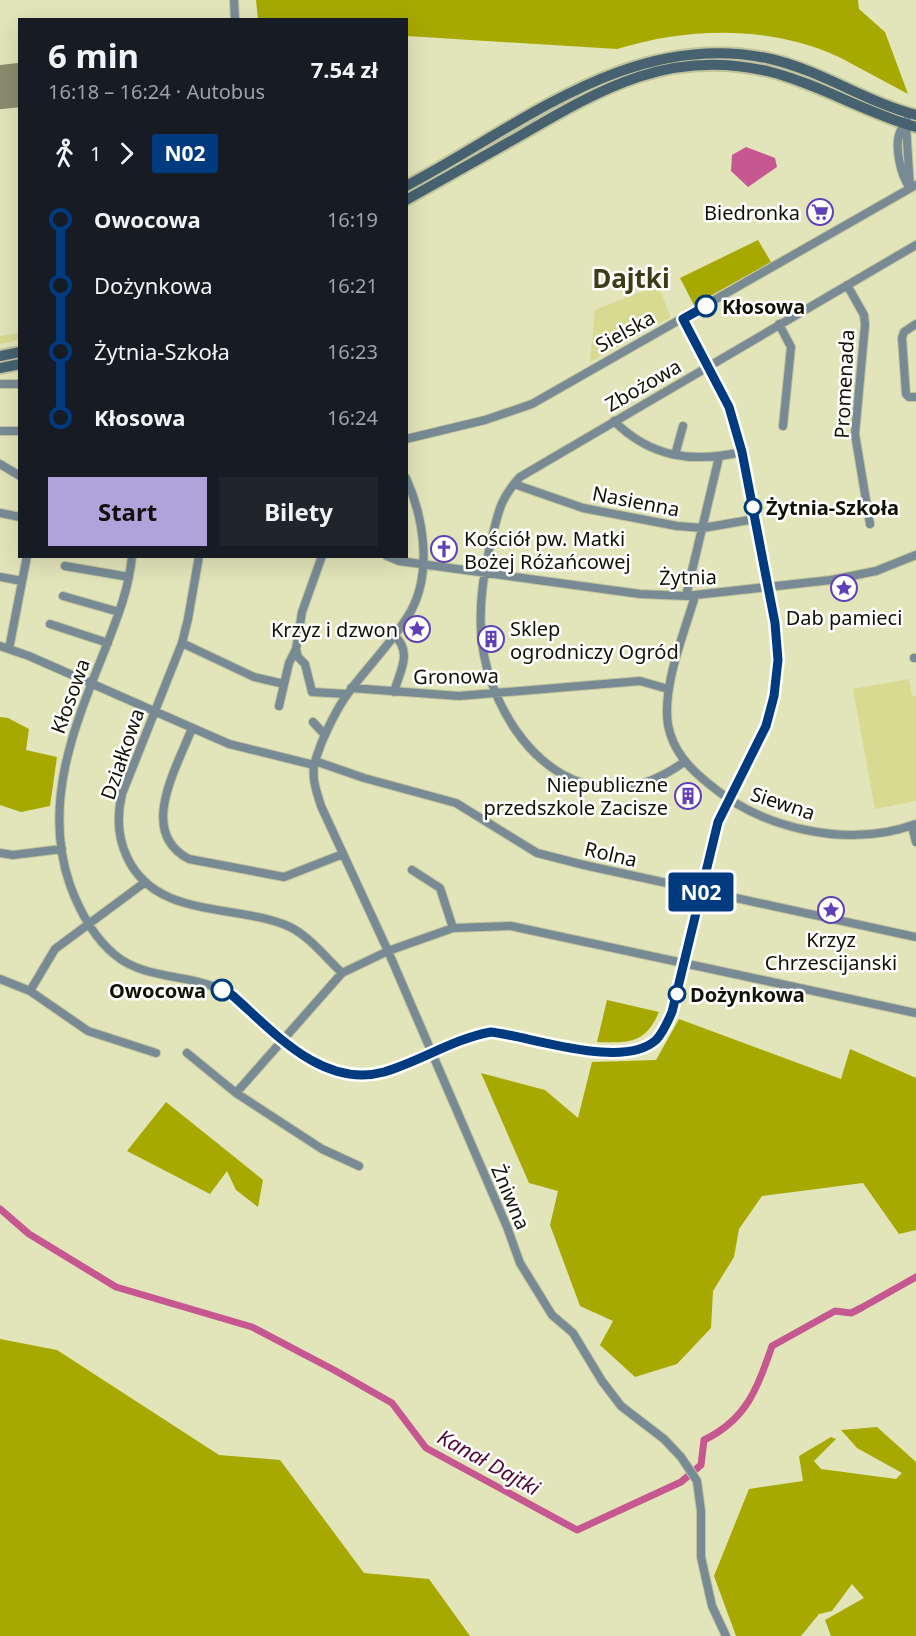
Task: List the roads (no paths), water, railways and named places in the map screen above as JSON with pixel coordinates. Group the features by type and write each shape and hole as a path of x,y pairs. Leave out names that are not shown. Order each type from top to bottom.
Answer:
{"main road":[{"path":"408,185 597,80 632,65 677,55 716,53 772,60 912,120"},
{"path":"408,199 608,87 660,69 696,64 720,64 770,72 912,120"},
{"path":"0,356 18,352"},
{"path":"0,368 18,364"}],"street":[{"path":"234,0 235,18"},
{"name":"Sielska","path":"408,439 476,423 532,404 913,187 912,120"},
{"name":"Zbożowa","path":"514,484 520,477 779,324 915,249"},
{"name":"Promenada","path":"847,285 864,315 865,325 855,434 870,524"},
{"name":"Kłosowa","path":"132,558 119,612 91,684 65,759 60,782 59,823 70,884 89,926 117,957 155,974 197,979 232,995 308,1059 344,1074 384,1072 471,1035 491,1032 600,1053 631,1052 657,1039 672,1012 718,822 766,726 774,696 778,651 742,452 729,407 683,319"},
{"path":"779,324 791,347 783,426"},
{"path":"916,324 904,332 902,338 906,394 909,397 916,397"},
{"path":"0,384 18,384"},
{"path":"614,421 625,431 675,455 690,459 719,457 742,452"},
{"path":"675,455 682,426"},
{"path":"0,430 18,431"},
{"path":"686,596 719,457"},
{"path":"0,464 18,475"},
{"name":"Żniwna","path":"408,482 415,497 424,564 419,592 411,612 349,691 325,735 314,763 314,784 321,806 388,951 507,1227 520,1263 552,1315 573,1333 602,1381 621,1406 664,1439 697,1481 701,1511 701,1557 712,1606 726,1636"},
{"path":"514,484 502,499 484,572 482,639 487,667 496,694 519,734 550,766 571,780 610,789 628,788 648,783 684,762"},
{"name":"Nasienna","path":"514,484 584,508 677,526 702,528 755,519"},
{"path":"0,513 18,517"},
{"name":"Żytnia","path":"392,558 399,561 640,594 695,596 768,588 876,571 916,555"},
{"path":"9,649 27,558"},
{"name":"Działkowa","path":"199,558 182,643 122,794 119,820 124,851 131,867 144,883 165,896 291,928 342,973"},
{"path":"279,706 296,649 302,612 321,558"},
{"path":"65,566 129,577"},
{"path":"0,577 22,581"},
{"path":"63,596 119,612"},
{"name":"Siewna","path":"695,596 668,689 669,727 684,762 727,800 765,819 807,830 861,833 914,825"},
{"path":"50,624 108,643"},
{"path":"394,635 404,645 405,653 394,692"},
{"path":"182,643 254,677 284,684"},
{"name":"Rolna","path":"0,646 240,747 314,763 456,803 537,853 916,937"},
{"name":"Gronowa","path":"296,649 298,657 305,664 312,692 394,692 459,696 640,681 668,689"},
{"path":"313,722 325,735"},
{"path":"192,728 163,809 166,836 175,851 189,859 284,877 343,854"},
{"path":"914,825 916,842"},
{"path":"0,853 13,855 62,849"},
{"path":"412,870 440,888 453,928"},
{"path":"30,992 55,949 144,883"},
{"path":"236,1093 342,973 388,951 453,928 511,926 916,1013"},
{"path":"0,979 30,992 88,1031 156,1053"},
{"path":"188,1053 236,1093 322,1149 359,1166"}],"waterway":[{"name":"Kanał Dajtki","path":"0,1209 29,1234 116,1287 252,1327 334,1370 392,1403 426,1448 577,1530 681,1482 701,1465 704,1440 718,1432 740,1413 755,1389 772,1346 835,1311 851,1313 916,1277"}],"place":[{"name":"Biedronka","path":"820,212"},
{"name":"Kłosowa","path":"706,306"},
{"name":"Żytnia-Szkoła","path":"753,507"},
{"name":"Kościół pw. Matki Bożej Różańcowej","path":"444,549"},
{"name":"Dab pamieci","path":"844,588"},
{"name":"Krzyz i dzwon","path":"417,629"},
{"name":"Sklep ogrodniczy Ogród","path":"491,639"},
{"name":"Niepubliczne przedszkole Zacisze","path":"688,796"},
{"name":"Krzyz Chrzescijanski","path":"831,910"},
{"name":"Owocowa","path":"222,990"},
{"name":"Dożynkowa","path":"677,994"}],"district":[{"name":"Dajtki","path":"631,278"}]}
